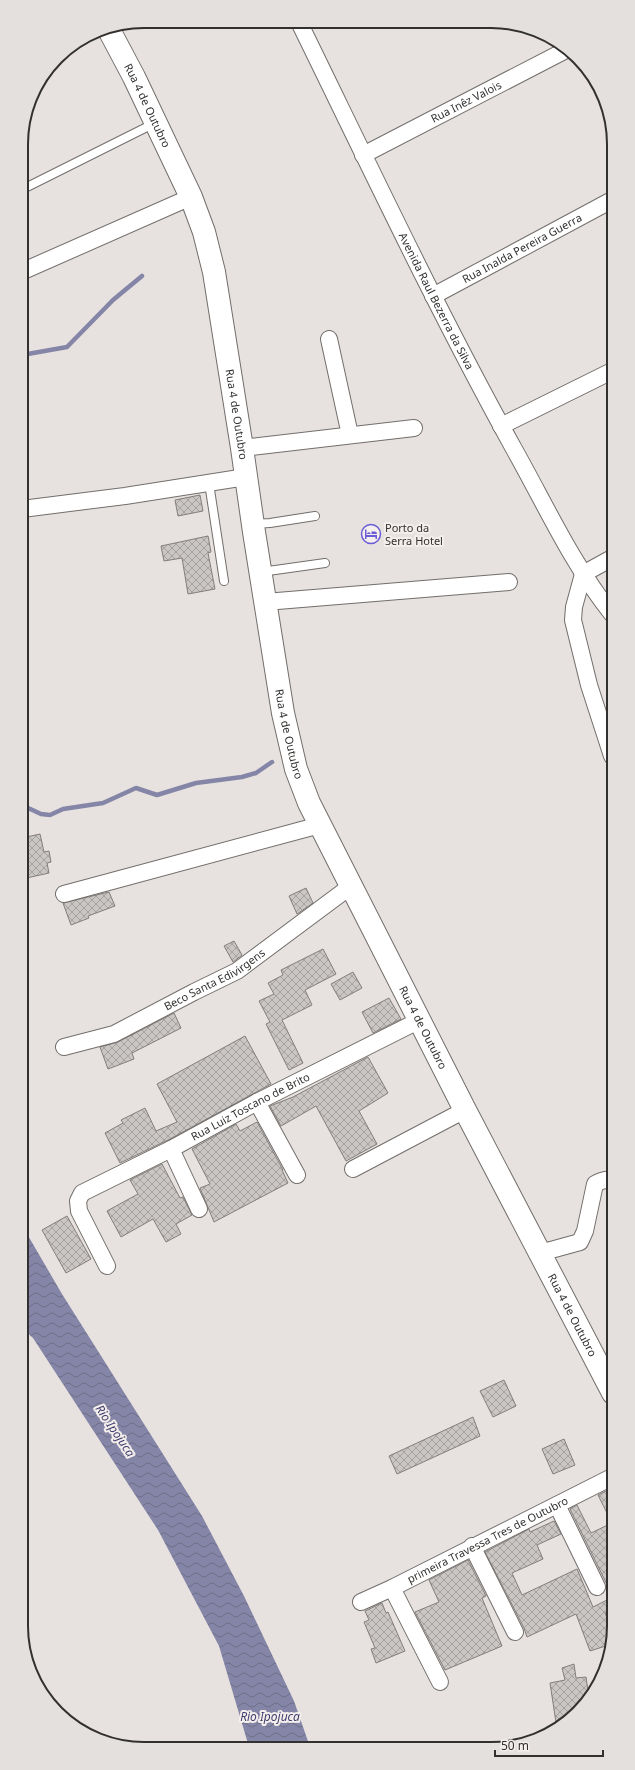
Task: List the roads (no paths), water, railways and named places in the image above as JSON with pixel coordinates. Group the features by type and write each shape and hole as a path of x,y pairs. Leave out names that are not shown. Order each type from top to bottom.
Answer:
{"main road":[{"name":"Rua 4 de Outubro","path":"111,33 191,197 204,232 214,272 283,713 296,769 309,802 351,886 465,1110 607,1381"}],"street":[{"name":"Avenida Raul Bezerra da Silva","path":"302,28 432,296 501,426 583,574 607,607"},
{"name":"Rua Inêz Valois","path":"363,155 562,52"},
{"path":"28,269 191,197"},
{"name":"Rua Inalda Pereira Guerra","path":"432,296 607,203"},
{"path":"329,339 350,435"},
{"path":"501,426 607,373"},
{"path":"242,448 414,428"},
{"path":"28,508 125,496 246,477"},
{"path":"607,561 583,574 574,607 573,620 589,685 607,741"},
{"path":"265,602 509,582"},
{"path":"64,894 320,824"},
{"name":"Beco Santa Edivirgens","path":"64,1047 114,1034 237,971 351,886"},
{"name":"Rua Luiz Toscano de Brito","path":"107,1266 79,1211 78,1201 82,1193 171,1149 257,1102 420,1020"},
{"path":"257,1102 297,1175"},
{"path":"353,1169 465,1110"},
{"path":"171,1149 199,1209"},
{"path":"540,1253 580,1242 586,1231 595,1184 599,1181 607,1179"},
{"name":"primeira Travessa Tres de Outubro","path":"361,1602 392,1588 472,1546 607,1480"},
{"path":"558,1505 597,1587"},
{"path":"472,1546 515,1632"},
{"path":"392,1588 440,1682"}],"lane":[{"path":"28,187 156,123"},
{"path":"209,483 224,581"},
{"path":"253,524 315,516"},
{"path":"260,572 324,563"}],"water":[{"name":"Rio Ipojuca","path":"28,1236 62,1294 202,1516 244,1596 294,1701 308,1742 248,1742 219,1646 158,1530 33,1338 28,1334"}],"waterway":[{"path":"28,354 67,347 113,300 142,276"},
{"path":"28,808 41,814 50,815 63,809 103,803 136,788 157,795 196,783 242,777 256,773 272,762"}],"place":[{"name":"Porto da Serra Hotel","path":"371,534"}]}
